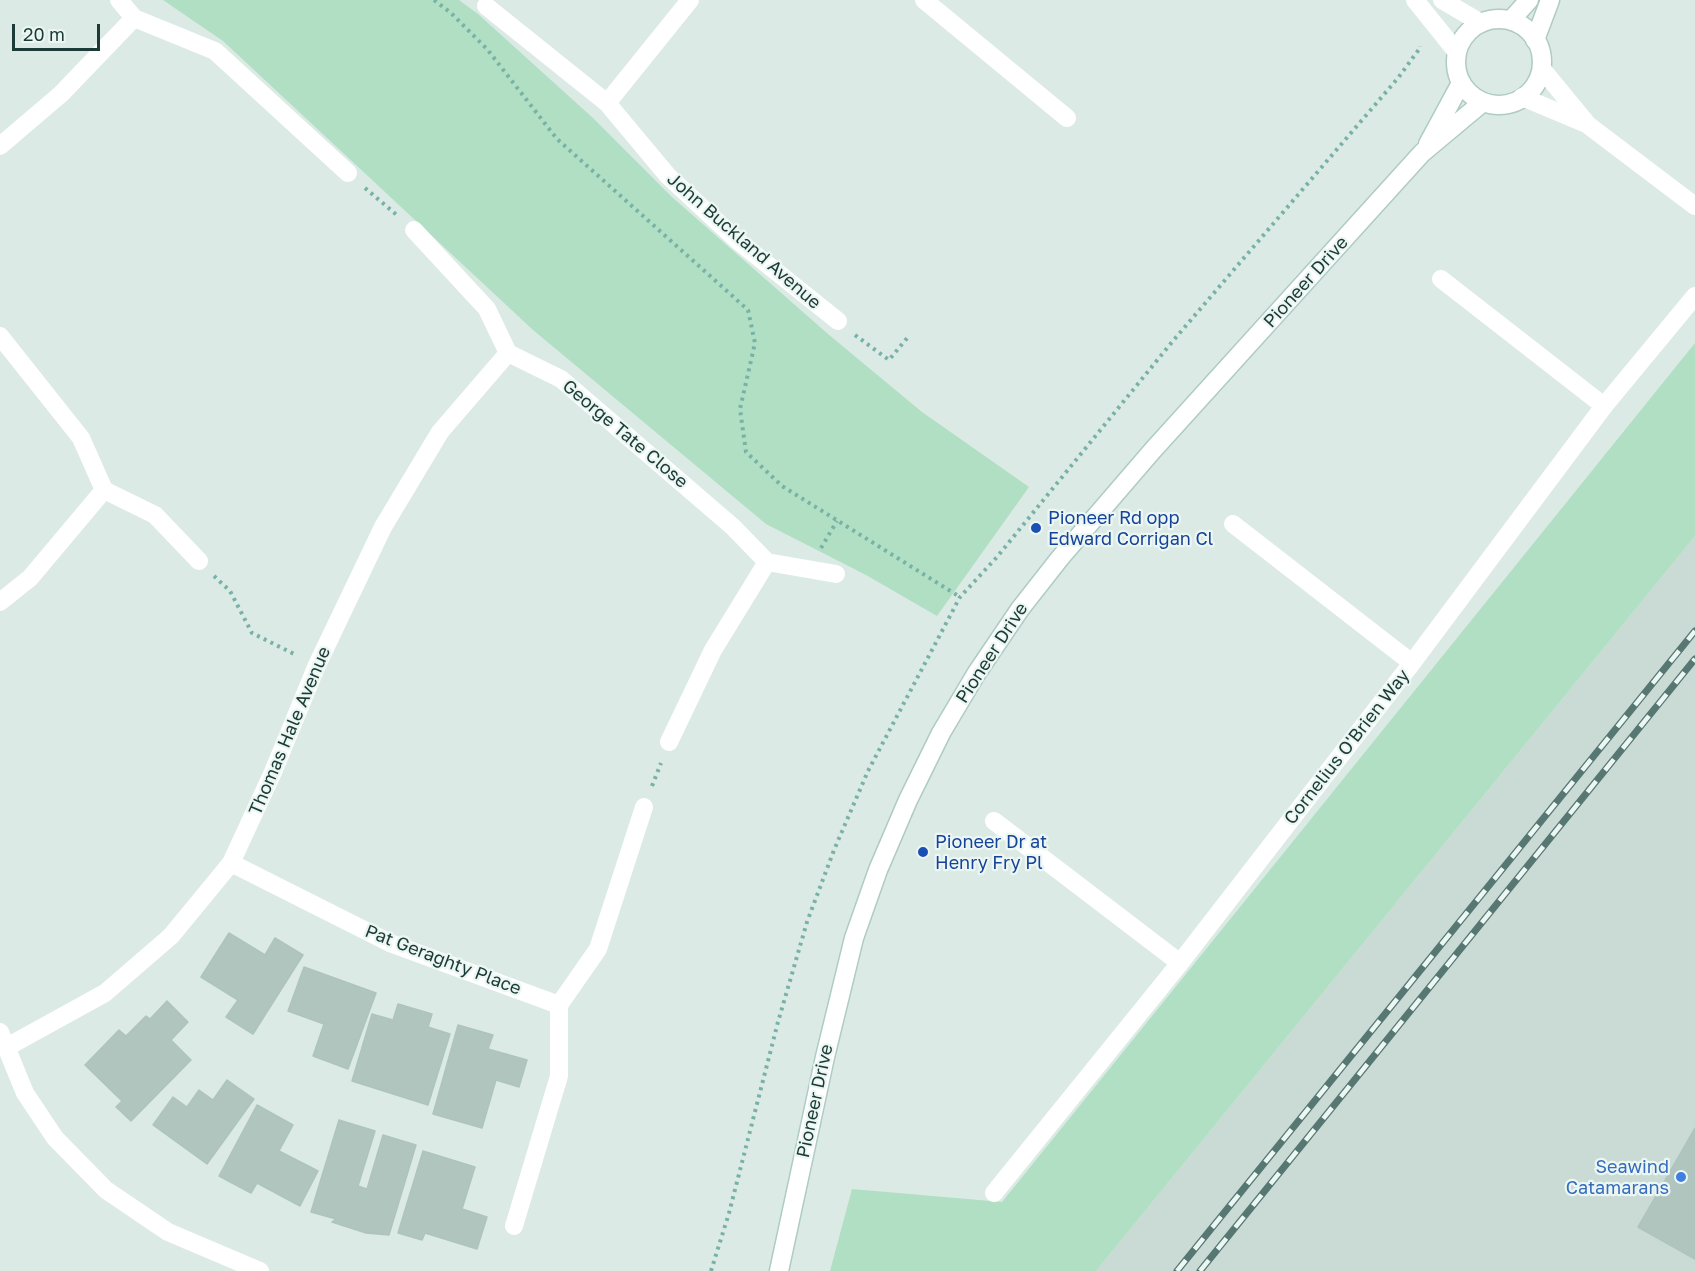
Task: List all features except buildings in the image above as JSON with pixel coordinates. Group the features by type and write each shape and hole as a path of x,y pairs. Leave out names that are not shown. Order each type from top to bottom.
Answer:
{"street":[{"path":"119,0 134,18 215,51 348,173"},
{"path":"607,103 690,0"},
{"path":"924,0 1067,118"},
{"path":"1415,0 1456,51"},
{"path":"1442,0 1481,23"},
{"path":"1511,20 1528,0"},
{"path":"1535,40 1551,0"},
{"name":"John Buckland Avenue","path":"486,6 607,103 668,176 738,241 838,321"},
{"path":"0,146 62,94 134,18"},
{"path":"1496,18 1511,20 1532,33 1542,54 1542,69 1536,84 1529,93 1517,101 1498,105 1483,102 1471,95 1461,83 1456,66 1456,51 1463,37 1474,26 1496,18"},
{"path":"1542,69 1588,125 1695,206"},
{"name":"Pioneer Drive","path":"1422,153 1461,83"},
{"path":"1522,98 1588,125"},
{"name":"Pioneer Drive","path":"779,1271 825,1057 854,938 882,860 908,800 941,733 976,674 1020,609 1060,558 1153,450 1422,153 1483,102"},
{"path":"414,231 487,309 508,354"},
{"path":"1441,279 1604,406"},
{"name":"Cornelius O'Brien Way","path":"994,1193 1180,963 1412,663 1604,406 1695,296"},
{"path":"0,336 81,438 104,490 155,515 199,561"},
{"name":"George Tate Close","path":"508,354 561,378 734,527 767,562"},
{"name":"Thomas Hale Avenue","path":"3,1039 105,993 171,936 231,863 273,772 317,665 383,527 440,432 508,354"},
{"path":"0,602 30,578 104,490"},
{"path":"1233,524 1412,663"},
{"path":"669,742 713,650 767,562 836,574"},
{"path":"514,1226 559,1076 559,1005 598,949 644,807"},
{"path":"994,821 1180,963"},
{"name":"Pat Geraghty Place","path":"231,863 390,943 559,1005"},
{"path":"3,1039 25,1093 55,1138 106,1190 168,1232 259,1271"}],"path":[{"path":"434,0 451,13 487,49 557,139 748,310 755,343 740,409 746,452 782,486 960,597"},
{"path":"348,173 414,231"},
{"path":"838,321 889,360 908,337"},
{"path":"199,561 230,591 252,633 317,665"},
{"path":"644,807 669,742"}],"shaded area":[{"path":"1695,536 1695,1271 1096,1271"}],"green space":[{"path":"163,0 459,0 478,14 593,118 672,197 828,334 922,412 1029,487 937,616 866,575 766,524 533,330 223,41"},
{"path":"1695,343 1695,536 1096,1271 830,1271 852,1189 1002,1202"}],"railway":[{"path":"1177,1271 1695,631"},
{"path":"1200,1271 1695,659"}],"place":[{"name":"Pioneer Rd opp Edward Corrigan Cl","path":"1036,528"},
{"name":"Pioneer Dr at Henry Fry Pl","path":"923,852"},
{"name":"Seawind Catamarans","path":"1681,1177"}]}
